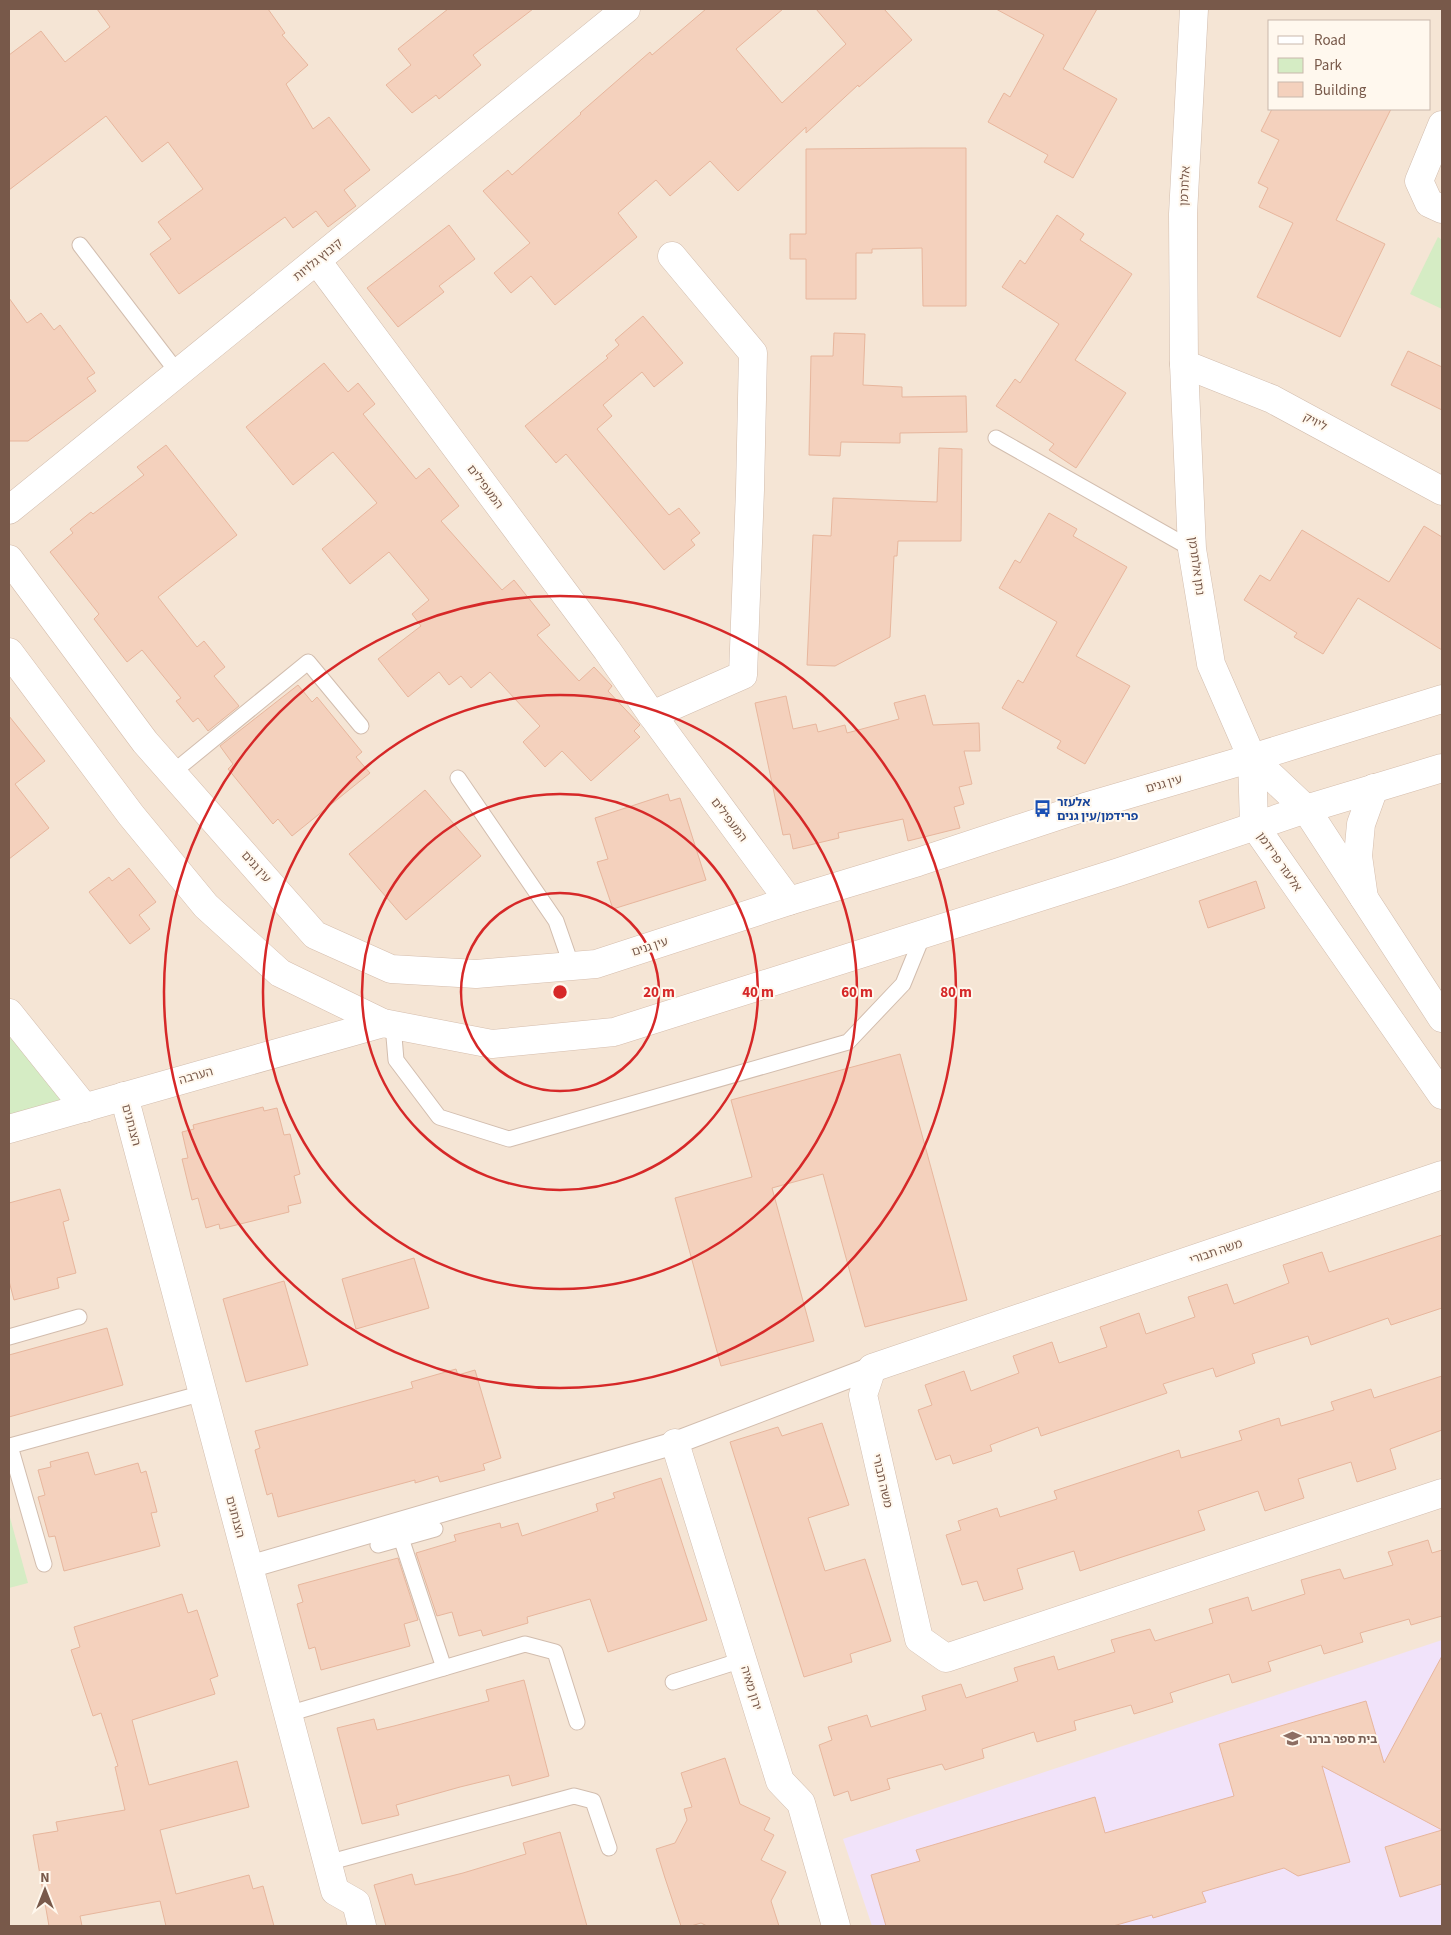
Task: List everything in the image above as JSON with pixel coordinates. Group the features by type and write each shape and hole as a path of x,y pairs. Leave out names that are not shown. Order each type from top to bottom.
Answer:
{"street":[{"name":"קיבוץ גלויות","path":"9,510 626,9"},
{"name":"אלתרמן","path":"1184,364 1183,214 1194,9"},
{"path":"1442,125 1419,181 1429,203 1442,209"},
{"path":"652,715 743,675 744,655 753,353 672,256"},
{"name":"המעפילים","path":"317,261 607,650 652,715 789,901"},
{"name":"ליויק","path":"1184,364 1272,399 1442,491"},
{"name":"נתן אלתרמן","path":"1184,364 1192,550 1211,664 1252,758"},
{"name":"עין גנים","path":"9,559 145,742 315,935 391,969 476,974 596,964 1085,807 1442,700"},
{"path":"9,652 130,815 206,906 280,973 388,1024 492,1044 614,1032 924,935 1118,872 1254,825 1442,768"},
{"path":"1252,758 1306,809 1442,1018"},
{"name":"אלעזר פרידמן","path":"1252,758 1254,825 1442,1095"},
{"path":"1364,898 1358,856 1361,824 1374,788"},
{"path":"9,1013 85,1108"},
{"name":"הערבה","path":"9,1129 388,1024"},
{"name":"הצנחנים","path":"124,1096 335,1891 356,1903 362,1926"},
{"name":"משה תבורי","path":"1442,1175 872,1368 863,1395 919,1638 946,1658 1442,1493"},
{"path":"249,1567 675,1443 872,1368"},
{"name":"ירון מאיה","path":"675,1443 780,1781 801,1803 836,1926"}],"lane":[{"path":"80,245 178,373"},
{"path":"996,438 1192,550"},
{"path":"172,773 308,662 361,726"},
{"path":"458,778 556,921 572,966"},
{"path":"388,1024 396,1060 439,1116 509,1139 848,1042 903,984 924,935"},
{"path":"9,1337 79,1317"},
{"path":"44,1564 10,1446 203,1394"},
{"path":"378,1545 435,1529"},
{"path":"401,1538 444,1668"},
{"path":"288,1714 525,1644 555,1652 577,1722"},
{"path":"673,1682 742,1660"},
{"path":"328,1863 574,1796 593,1801 609,1848"}],"shaded area":[{"path":"9,9 1442,9 1442,1926 9,1926"},
{"name":"בית ספר ברנר","path":"1442,1640 1442,1926 872,1926 843,1839"}],"green space":[{"path":"1438,237 1442,240 1442,309 1410,294"},
{"path":"9,1013 85,1108 9,1129"},
{"path":"9,1514 28,1583 9,1588"}],"building":[{"path":"97,9 268,9 285,33 282,35 308,65 286,84 313,129 329,117 370,170 344,190 356,206 328,227 316,211 293,228 285,217 179,294 150,254 171,239 158,222 203,189 168,142 142,162 106,116 9,190 9,55 41,31 65,62 110,27"},
{"path":"448,9 533,9 473,55 481,65 439,99 436,95 412,113 386,85 411,65 398,49"},
{"path":"706,9 783,9 736,49 782,103 846,44 816,9 884,9 912,40 859,87 858,85 806,133 806,127 738,191 710,161 670,196 656,180 618,213 637,237 555,305 531,276 511,293 494,273 530,243 483,191 508,170 512,175 650,52 652,55"},
{"path":"996,9 1097,9 1063,69 1117,99 1073,178 1044,162 1048,155 988,122 1004,93 1010,97 1044,35"},
{"path":"1272,110 1391,110 1336,220 1385,244 1340,337 1257,297 1293,223 1259,207 1268,188 1258,183 1279,140 1261,131"},
{"path":"966,148 966,306 923,306 922,248 872,249 872,253 856,253 856,299 806,299 806,259 790,259 790,234 806,234 806,149"},
{"path":"1057,215 1084,234 1080,240 1132,274 1075,360 1126,393 1076,468 1049,450 1054,444 996,406 1015,379 1020,383 1059,324 1002,287 1020,260 1025,264"},
{"path":"449,225 475,259 439,286 444,292 398,327 367,288"},
{"path":"9,298 27,323 41,313 54,330 60,325 95,373 87,378 96,391 28,441 9,441"},
{"path":"643,316 683,363 654,387 642,372 603,405 612,416 597,429 669,515 679,508 700,533 691,540 695,545 664,570 566,454 556,463 525,426 608,358 606,356 619,345 615,340"},
{"path":"834,333 865,334 863,385 902,387 902,397 966,396 967,432 900,433 900,443 841,442 840,456 809,455 811,356 833,356"},
{"path":"1408,351 1442,367 1442,410 1391,385"},
{"path":"324,363 348,392 358,383 375,404 363,414 416,479 429,468 459,506 441,521 502,590 514,580 550,625 537,635 579,681 594,667 612,686 608,691 640,725 634,731 640,737 591,781 562,751 545,767 523,742 540,726 490,672 471,688 461,676 449,685 439,672 408,697 378,659 421,626 412,614 429,600 389,552 350,584 322,549 377,503 333,452 293,485 246,427"},
{"path":"166,445 237,535 158,597 197,647 204,641 225,667 214,676 239,706 208,731 198,718 193,722 176,701 181,698 142,650 127,662 94,619 99,614 50,552 73,533 70,529 144,475 137,467"},
{"path":"939,448 962,449 961,541 898,541 897,556 894,556 890,637 835,666 807,665 813,535 831,536 833,498 937,502"},
{"path":"1049,513 1077,529 1073,536 1127,567 1076,656 1130,686 1085,764 1057,748 1061,741 1002,708 1018,680 1023,683 1057,622 999,588 1015,560 1020,563"},
{"path":"1424,526 1442,537 1442,650 1358,598 1323,654 1294,637 1297,633 1244,600 1260,575 1270,581 1302,530 1389,582"},
{"path":"298,685 312,702 317,697 362,752 356,757 370,773 292,836 278,819 273,824 228,769 233,764 220,746"},
{"path":"925,695 933,725 979,723 980,751 964,751 972,784 959,787 964,804 954,807 960,828 908,841 903,819 838,833 839,838 793,849 790,834 783,835 755,703 786,696 793,729 816,724 818,732 845,725 847,733 899,719 894,703"},
{"path":"9,716 45,761 15,784 49,828 9,859"},
{"path":"425,790 481,856 406,920 349,854"},
{"path":"668,794 670,801 680,798 706,880 613,909 597,862 608,859 595,818"},
{"path":"129,868 156,902 139,915 150,929 130,944 89,892 109,877 112,881"},
{"path":"1256,881 1265,908 1208,928 1199,901"},
{"path":"900,1054 967,1300 865,1327 823,1174 772,1188 814,1341 721,1366 675,1198 752,1177 731,1100"},
{"path":"263,1107 264,1111 277,1108 284,1135 290,1134 300,1174 294,1176 301,1203 288,1206 289,1212 220,1229 219,1224 206,1228 198,1198 192,1200 182,1159 188,1158 182,1132 194,1129 193,1125"},
{"path":"60,1189 69,1220 63,1222 76,1273 57,1278 59,1288 14,1300 9,1281 9,1203"},
{"path":"1442,1235 1442,1308 1391,1325 1388,1318 1311,1345 1308,1336 1252,1354 1255,1363 1216,1377 1213,1368 1163,1384 1167,1393 1041,1436 1038,1427 990,1445 992,1451 953,1464 950,1455 936,1460 918,1410 932,1405 925,1385 964,1371 971,1391 1019,1373 1013,1356 1052,1342 1059,1363 1107,1347 1100,1327 1139,1313 1146,1334 1195,1317 1188,1297 1227,1284 1234,1304 1289,1283 1283,1265 1322,1252 1329,1272"},
{"path":"414,1258 429,1308 356,1329 342,1279"},
{"path":"284,1281 308,1365 246,1382 223,1299"},
{"path":"107,1328 123,1385 9,1417 9,1355"},
{"path":"456,1369 458,1375 475,1370 501,1458 483,1464 485,1470 440,1482 438,1476 415,1483 415,1480 278,1517 272,1493 267,1495 255,1450 260,1448 255,1431 413,1388 411,1382"},
{"path":"1442,1376 1442,1430 1390,1449 1396,1469 1357,1482 1351,1462 1298,1479 1304,1498 1265,1511 1258,1491 1198,1511 1205,1530 1080,1571 1074,1551 1017,1569 1023,1589 984,1601 977,1581 962,1585 946,1535 961,1530 958,1521 997,1508 1000,1517 1057,1499 1054,1491 1179,1450 1181,1458 1242,1440 1239,1431 1279,1418 1281,1426 1334,1410 1331,1402 1371,1389 1374,1398"},
{"path":"822,1423 849,1505 808,1518 825,1571 865,1559 891,1641 850,1654 852,1662 804,1677 730,1442 778,1427 782,1436"},
{"path":"88,1452 95,1475 138,1463 141,1473 146,1471 157,1512 151,1513 160,1546 64,1571 55,1536 49,1537 38,1497 45,1495 38,1470 51,1467 50,1462"},
{"path":"661,1478 707,1620 608,1652 590,1599 527,1617 528,1623 483,1636 481,1630 459,1636 452,1612 437,1616 416,1553 456,1541 454,1535 500,1523 501,1528 518,1523 522,1536 598,1511 596,1504 615,1498 613,1493"},
{"path":"1428,1540 1432,1553 1442,1550 1442,1616 1411,1625 1409,1619 1360,1633 1363,1642 1324,1654 1321,1645 1268,1662 1271,1671 1232,1683 1229,1674 1170,1693 1173,1702 1134,1714 1131,1705 1074,1721 1076,1730 1037,1742 1034,1732 982,1749 984,1758 945,1770 942,1764 887,1779 890,1789 851,1801 848,1791 834,1796 819,1745 832,1740 828,1727 867,1715 871,1727 926,1710 922,1696 961,1684 966,1698 1018,1681 1014,1668 1054,1656 1058,1670 1115,1652 1111,1640 1150,1629 1155,1641 1213,1623 1209,1609 1248,1597 1252,1611 1305,1594 1301,1580 1340,1569 1344,1579 1393,1565 1388,1552"},
{"path":"398,1558 418,1620 404,1624 410,1646 321,1670 315,1647 309,1649 297,1604 303,1602 298,1585"},
{"path":"182,1594 188,1613 197,1610 218,1676 210,1679 215,1694 132,1720 149,1785 237,1761 249,1807 160,1830 176,1894 249,1875 253,1889 263,1886 274,1926 166,1926 160,1901 80,1916 82,1926 49,1926 33,1835 58,1831 56,1822 125,1810 115,1767 118,1766 101,1713 93,1716 71,1650 80,1647 74,1627"},
{"path":"1442,1656 1442,1830 1322,1766 1350,1862 1298,1876 1284,1868 1202,1892 1206,1902 1153,1918 1152,1915 1113,1926 886,1926 871,1875 920,1861 916,1850 1095,1797 1105,1833 1234,1796 1219,1744 1366,1701 1384,1763"},
{"path":"524,1680 549,1776 512,1786 509,1775 460,1787 396,1805 399,1815 362,1824 337,1728 374,1719 377,1730 394,1726 489,1701 486,1690"},
{"path":"725,1758 740,1804 770,1818 764,1830 774,1835 761,1860 786,1872 771,1901 779,1926 707,1926 701,1923 681,1926 665,1878 656,1849 675,1843 687,1820 684,1809 692,1807 681,1773"},
{"path":"1442,1830 1442,1884 1400,1897 1385,1847"},
{"path":"560,1832 587,1926 386,1926 374,1885 412,1874 415,1885 463,1873 526,1854 523,1843"}],"place":[{"name":"אלעזר פרידמן/עין גנים","path":"1043,809"},
{"name":"בית ספר ברנר","path":"1292,1739"}]}
